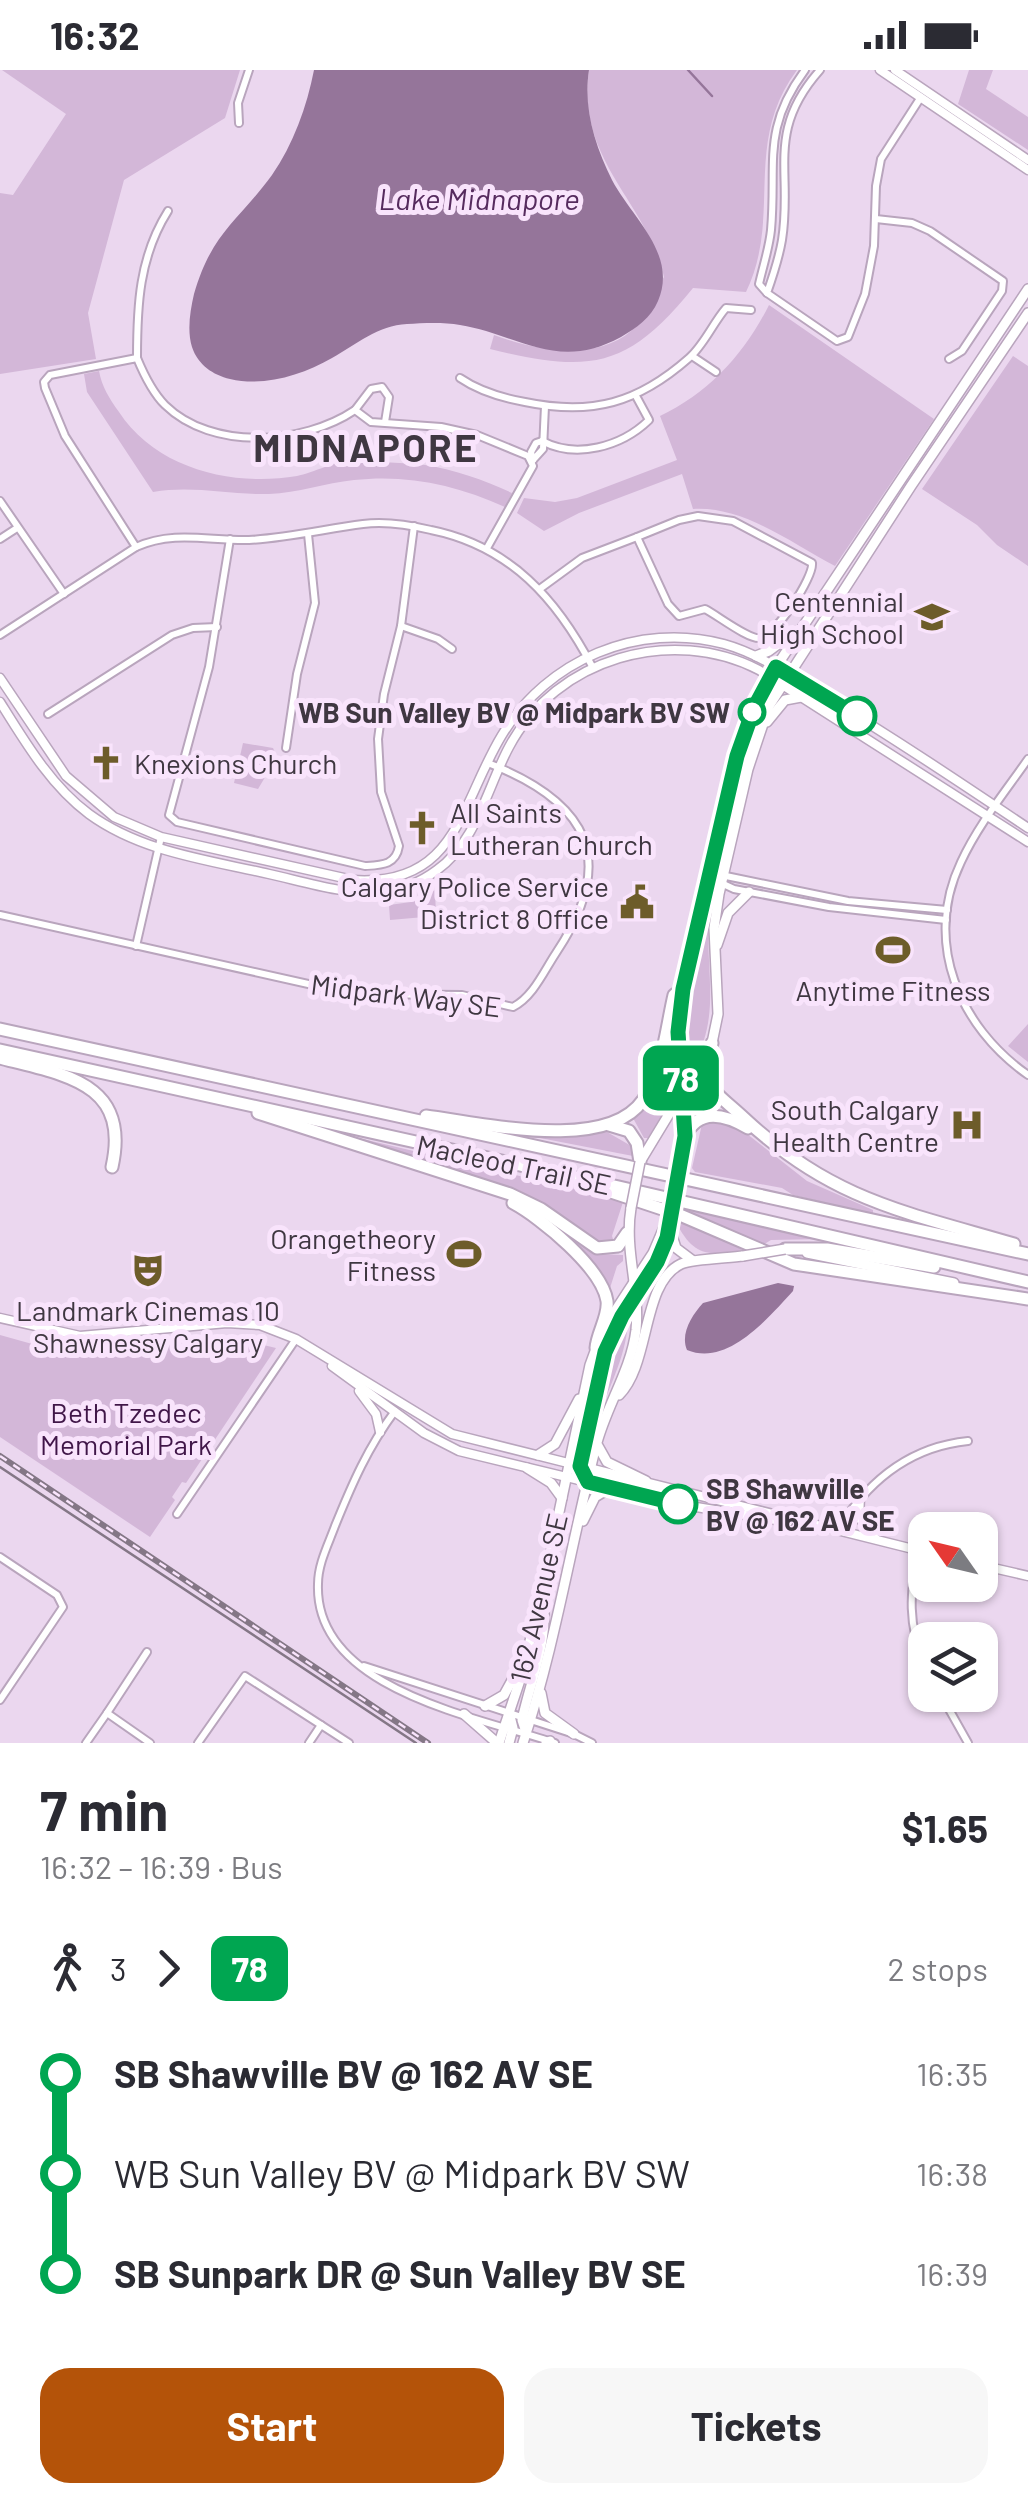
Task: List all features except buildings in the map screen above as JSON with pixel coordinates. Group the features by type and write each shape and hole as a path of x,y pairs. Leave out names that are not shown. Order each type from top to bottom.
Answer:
{"highway":[{"path":"603,1125 625,1118 649,1090 658,1069 674,995 683,989"},
{"name":"Macleod Trail SE","path":"0,1028 1028,1251"},
{"path":"712,1044 706,1069 709,1084 765,1138"},
{"name":"Macleod Trail SE","path":"0,1050 536,1168 1028,1283"},
{"path":"0,1058 65,1076 97,1093 109,1108 115,1127 112,1167"},
{"path":"208,1096 526,1201 596,1248 618,1246 628,1233"},
{"path":"347,1106 533,1130 616,1125 629,1131 637,1143 640,1162"},
{"path":"685,1136 695,1121 712,1116 733,1120 817,1176 856,1196 1028,1251"},
{"path":"536,1168 680,1215 767,1256 794,1264 1028,1299"},
{"path":"469,1182 541,1220 584,1262 606,1297 596,1348"},
{"path":"785,1248 828,1248 1028,1283"}],"main road":[{"path":"588,1482 574,1464 605,1352 663,1250 685,1136 678,1032 683,989 742,740 776,667 1028,288"},
{"path":"712,1044 719,1001 714,928 742,792 759,732 787,674 1028,313"},
{"path":"756,656 806,623"},
{"path":"759,732 785,700 801,697"},
{"path":"714,952 728,913 749,892"},
{"name":"162 Avenue SE","path":"526,1720 540,1686 597,1442 634,1341 628,1233 640,1162 712,1044"},
{"path":"668,1218 676,1248 684,1257 697,1262"},
{"name":"162 Avenue SE","path":"509,1714 542,1593 566,1476 574,1464 585,1388 596,1348 611,1316 654,1253 668,1218"},
{"path":"614,1400 637,1365 660,1288 681,1264 785,1248 1028,1299"},
{"path":"538,1455 555,1444 585,1388"},
{"path":"597,1442 607,1462 646,1480"},
{"path":"527,1468 551,1483 562,1498"},
{"path":"570,1552 595,1497 610,1488"},
{"path":"524,1738 545,1608 542,1593"},
{"path":"485,1706 504,1695 526,1658"},
{"path":"540,1686 544,1711 574,1734"},
{"path":"464,1714 498,1743 508,1728"},
{"path":"509,1714 510,1743"}],"street":[{"path":"239,123 238,104 250,70"},
{"path":"804,70 784,105 772,142 771,233 759,282 760,288 833,340 846,339 865,294 881,159 923,94"},
{"path":"767,293 782,240 785,136 802,94 820,70"},
{"path":"880,70 1028,160"},
{"path":"895,70 1028,170"},
{"path":"168,211 150,244 144,270 137,358 150,386 166,406 188,422 213,431 251,437 284,436 317,428 354,410 371,389 382,387 389,397 385,422"},
{"path":"876,219 930,231 1003,281 1002,291 962,352 949,359"},
{"path":"460,378 508,399 581,410 636,396 692,356 726,308 750,310"},
{"path":"692,356 716,372"},
{"path":"136,547 58,424 44,382 50,374 137,358"},
{"path":"487,548 516,499 536,443 542,441 574,451 623,438 649,420 636,396"},
{"path":"542,441 545,406"},
{"path":"354,410 366,420 430,425 477,435 533,460"},
{"path":"0,501 64,594"},
{"path":"540,588 582,558 679,520 720,518 744,526 809,560 813,571 780,621 766,636 758,638 705,609 679,616 668,604 636,537"},
{"path":"0,635 136,547 171,536 230,539 308,534 365,524 414,526 446,533 507,560 540,588 573,630 592,668"},
{"path":"230,539 217,627 169,816 177,822 366,866 390,863 398,854 382,792 378,739 384,694 401,626 414,526"},
{"path":"0,540 17,528"},
{"path":"286,748 297,674 315,603 308,534"},
{"path":"401,626 438,639 452,649"},
{"path":"48,714 172,635 192,628 217,627"},
{"path":"0,678 55,762 85,796 114,818 161,837 353,880 387,879 422,866 446,846 459,827 504,730 549,680 587,657 633,642 681,638 722,644 756,656 887,734 1028,828"},
{"path":"0,702 70,798 108,827 159,848 344,890 391,891 428,877 458,851 470,834 515,736 549,696 592,668 641,652 679,650 720,655 770,677 1028,842"},
{"path":"1028,759 962,860 946,910 948,961 961,1001 993,1047 1028,1075"},
{"path":"488,763 500,768"},
{"name":"Midpark Way SE","path":"0,915 353,994 462,995 506,1008 518,1005 574,926 586,897 589,868 582,836 562,806 539,787 500,768"},
{"path":"136,946 161,837"},
{"path":"708,877 848,901 946,910"},
{"path":"722,880 749,892 829,908 946,920"},
{"path":"0,1318 75,1336 240,1323 270,1328 296,1339 460,1437 908,1548"},
{"path":"177,1514 296,1339"},
{"path":"312,1350 353,1384 432,1439 453,1449 746,1518 808,1524"},
{"path":"353,1384 374,1410 380,1432"},
{"path":"400,1402 355,1475 318,1573 318,1600 329,1633 358,1664 383,1683 508,1728 524,1738 551,1742"},
{"path":"837,1531 860,1497 882,1475 909,1457 968,1441"},
{"path":"860,1497 859,1518 880,1542"},
{"path":"0,1557 58,1596 63,1607 0,1700"},
{"path":"998,1569 1028,1576"},
{"path":"86,1743 148,1652"},
{"path":"358,1664 592,1743"},
{"path":"198,1743 245,1676 349,1743"},
{"path":"951,1712 968,1743"},
{"path":"106,1713 150,1743"},
{"path":"309,1743 321,1725"}],"green space":[{"path":"2,70 240,70 225,118 124,180 88,313 96,359 0,374 0,193 13,195 66,114"},
{"path":"589,70 797,70 771,125 757,263 746,292 693,288 647,336 604,358 554,361 490,349 494,335 564,350 600,347 616,341 641,320 664,277 643,225 615,179 593,130 588,102"},
{"path":"969,70 993,70 986,89 1028,117 1028,150 958,104"},
{"path":"769,305 934,419 835,566 749,520 731,513 693,509 682,474 579,513 544,531 517,513 524,498 555,502 577,498 677,460 660,416 694,396 724,370"},
{"path":"1013,356 1028,366 1028,566 997,545 977,525 922,489"},
{"path":"99,371 109,397 135,432 153,448 198,470 222,476 272,479 297,476 350,460 408,463 459,473 512,493 505,507 431,483 393,479 343,481 269,494 153,492 87,392 84,374"},
{"path":"243,743 273,748 277,757 258,789 234,783"},
{"path":"435,890 436,916 390,920 389,905 411,902"},
{"path":"707,901 711,902 710,1006 702,1047 692,1068 688,1046 689,983"},
{"path":"1028,1024 1028,1062 1008,1046"},
{"path":"667,1042 671,1042 676,1092 666,1106 667,1073 662,1068"},
{"path":"661,1071 664,1112 648,1138 644,1138 633,1118"},
{"path":"711,1121 742,1130 807,1181 873,1210 873,1214 793,1195 782,1188 695,1172 692,1168 702,1124"},
{"path":"607,1132 633,1147 633,1156 535,1137"},
{"path":"350,1136 617,1199 623,1202 612,1236 614,1242 590,1238 554,1210 518,1190"},
{"path":"683,1205 824,1239 771,1240 761,1246 681,1212"},
{"path":"679,1220 743,1250 712,1253 697,1249 684,1236"},
{"path":"562,1233 599,1254 623,1255 610,1288"},
{"path":"625,1317 627,1330 622,1355 597,1422 593,1421 611,1346"},
{"name":"Beth Tzedec Memorial Park","path":"0,1335 68,1354 238,1339 276,1348 186,1483 182,1482 172,1497 175,1500 150,1537 0,1437"}],"water":[{"name":"Lake Midnapore","path":"314,70 589,70 589,113 600,154 658,252 663,284 651,313 621,337 577,351 539,348 460,325 420,323 386,328 320,364 283,378 243,381 207,368 192,347 190,334 191,307 201,273 217,242 272,175 286,151"},
{"path":"778,1283 794,1286 793,1291 746,1337 717,1352 687,1350 686,1331 703,1303"}],"waterway":[{"path":"688,70 712,96"}],"tram line":[{"path":"0,1467 416,1743"}],"railway":[{"path":"0,1456 428,1743"}],"bus line":[{"name":"78","path":"678,1504 588,1482 580,1466 605,1352 667,1238 685,1136 678,1032 681,1006 711,862 742,740 776,667 857,716"}],"place":[{"name":"Centennial High School","path":"932,617"},
{"name":"WB Sun Valley BV @ Midpark BV SW","path":"752,712"},
{"name":"Knexions Church","path":"106,763"},
{"name":"All Saints Lutheran Church","path":"422,828"},
{"name":"Calgary Police Service District 8 Office","path":"637,902"},
{"name":"Anytime Fitness","path":"893,950"},
{"name":"South Calgary Health Centre","path":"967,1125"},
{"name":"Orangetheory Fitness","path":"464,1254"},
{"name":"Landmark Cinemas 10 Shawnessy Calgary","path":"148,1270"},
{"name":"SB Shawville BV @ 162 AV SE","path":"678,1504"}],"district":[{"name":"MIDNAPORE","path":"366,447"}]}
